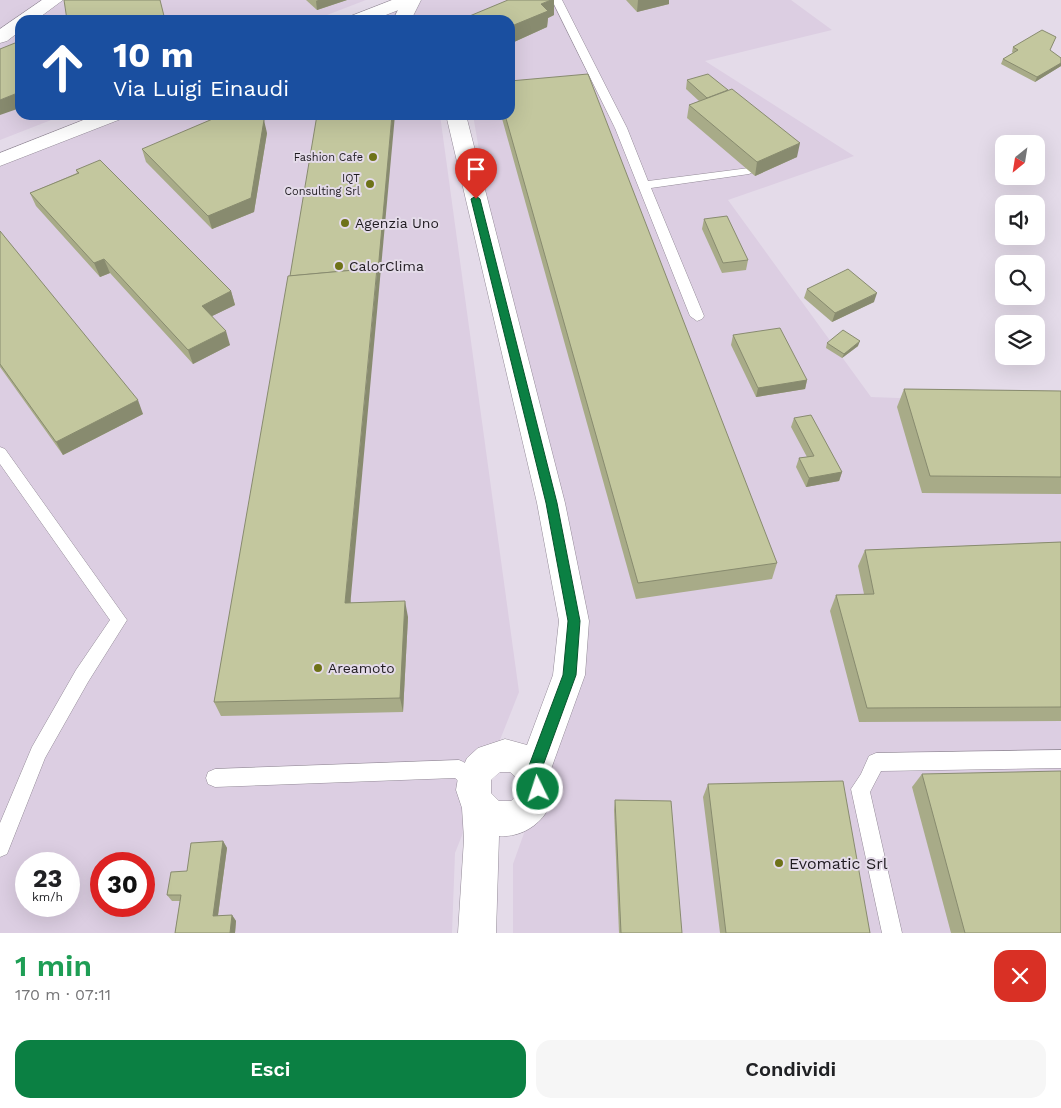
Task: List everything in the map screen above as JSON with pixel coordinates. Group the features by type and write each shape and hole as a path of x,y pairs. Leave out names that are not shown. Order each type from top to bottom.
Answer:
{"street":[{"path":"32,15 54,0"},
{"path":"372,15 408,0"},
{"path":"404,15 412,0"},
{"path":"0,36 15,26"},
{"path":"0,160 101,120"},
{"path":"457,120 551,503 574,621 569,675 534,771 538,789 530,806 518,815 484,811"},
{"path":"477,933 484,811 484,763 503,755 552,720"},
{"path":"503,755 521,759 534,771"}],"lane":[{"path":"557,0 621,128 697,316"},
{"path":"644,184 749,171"},
{"path":"0,453 119,620 82,676 38,753 0,847"},
{"path":"892,933 860,789 868,780 876,762 1061,759"},
{"path":"215,778 459,769 484,811"}],"shaded area":[{"path":"0,0 366,0 327,15 15,15 15,120 51,120 0,140"},
{"path":"421,0 791,0 832,30 705,61 854,156 728,200 871,397 1061,404 1061,933 513,933 513,864 573,696 474,120 515,120 515,15 384,15"},
{"path":"113,120 441,120 519,692 455,853 452,933 0,933 0,165"}],"building":[{"path":"64,0 160,0 164,15 66,15"},
{"path":"508,0 551,0 541,4 548,11 515,25 515,15 472,15"},
{"path":"1042,30 1056,37 1050,50 1061,58 1061,63 1037,77 1003,59 1018,50 1013,47"},
{"path":"15,43 15,94 0,100 0,49"},
{"path":"588,74 777,563 638,583 506,120 515,120 515,81"},
{"path":"708,74 728,90 707,98 687,80"},
{"path":"732,89 800,143 757,162 689,105"},
{"path":"210,120 264,120 251,198 208,216 142,149"},
{"path":"316,120 392,120 378,271 377,268 290,276"},
{"path":"100,160 231,291 202,306 226,331 188,350 104,259 94,263 30,193 79,173 76,170"},
{"path":"727,216 748,260 723,263 704,219"},
{"path":"0,231 138,400 56,442 0,364"},
{"path":"377,268 345,603 405,601 400,698 214,702 288,276"},
{"path":"848,269 877,293 835,313 807,289"},
{"path":"780,328 807,380 758,388 733,335"},
{"path":"843,330 860,341 844,354 827,343"},
{"path":"904,389 1061,391 1061,477 930,476"},
{"path":"811,415 842,472 809,478 799,458 814,456 794,418"},
{"path":"1061,542 1061,707 867,708 836,595 874,594 865,550"},
{"path":"1061,771 1061,933 965,933 922,774"},
{"name":"Evomatic Srl","path":"843,781 870,933 726,933 708,784"},
{"path":"615,800 671,801 682,933 621,933"},
{"path":"223,841 213,916 232,915 230,933 175,933 181,895 167,895 171,872 187,871 191,843"}],"place":[{"name":"Fashion Cafe","path":"373,157"},
{"name":"IQT Consulting Srl","path":"370,184"},
{"name":"Agenzia Uno","path":"345,223"},
{"name":"CalorClima","path":"339,266"},
{"name":"Areamoto","path":"318,668"},
{"name":"Evomatic Srl","path":"779,863"}],"route":[{"path":"476,199 551,503 574,621 569,675 534,771 538,789"}]}
